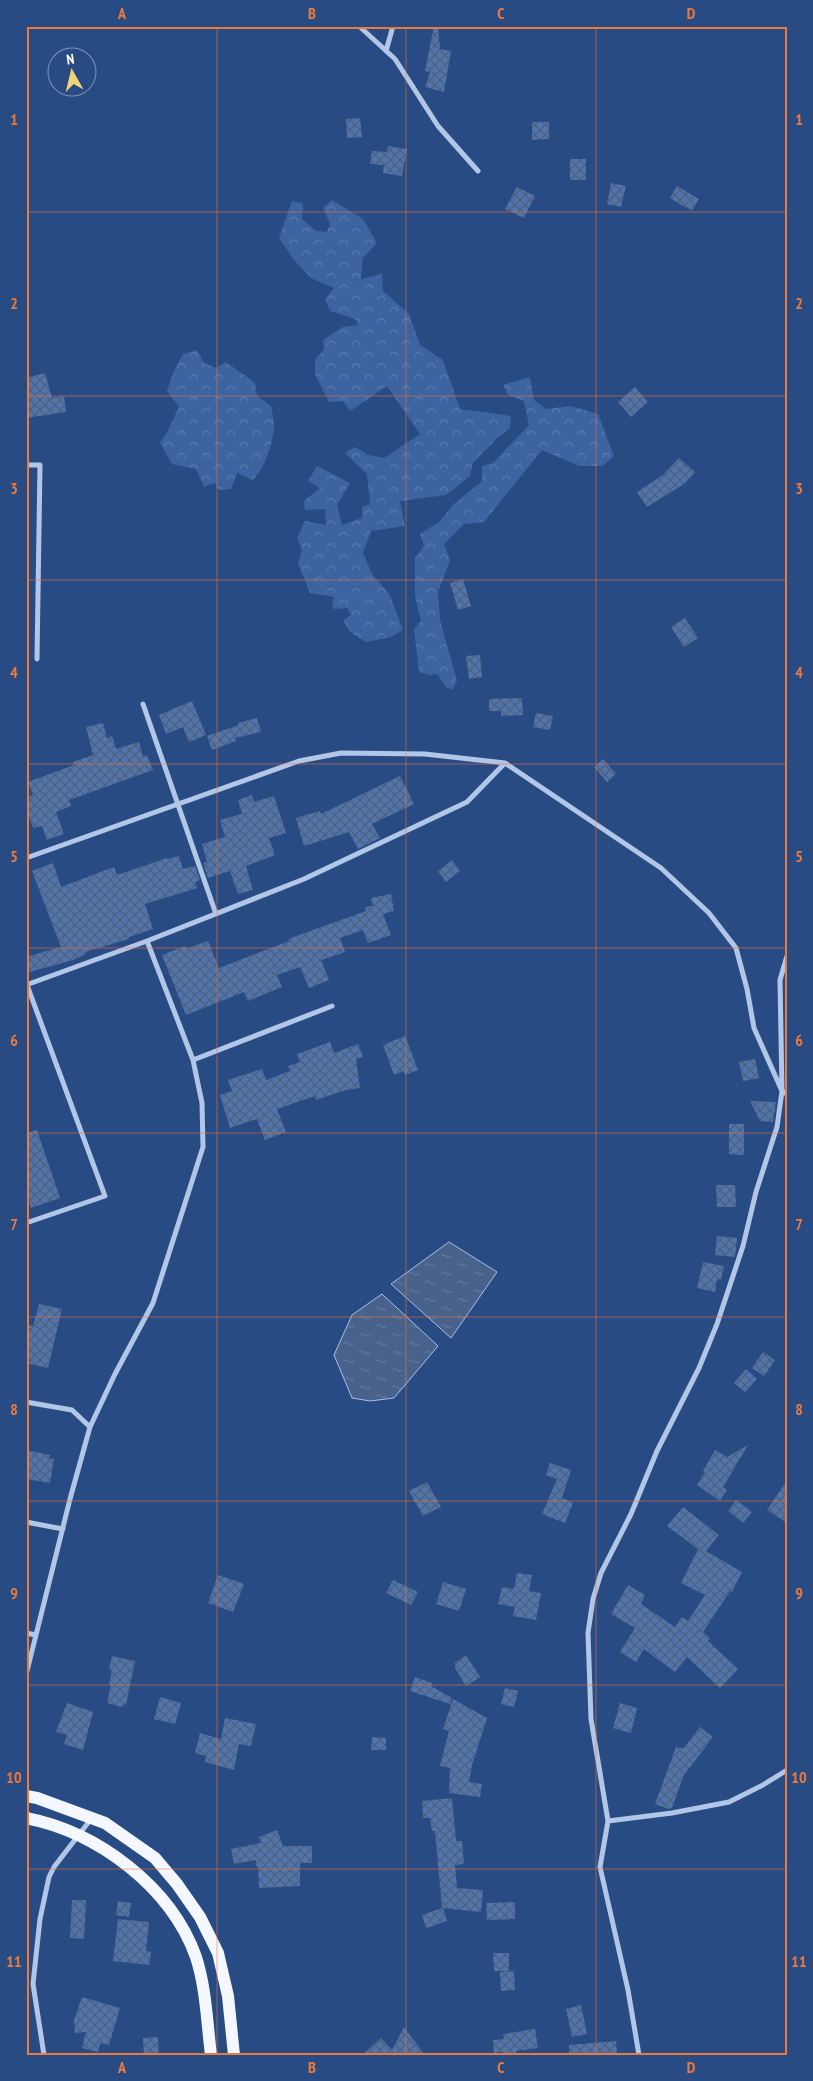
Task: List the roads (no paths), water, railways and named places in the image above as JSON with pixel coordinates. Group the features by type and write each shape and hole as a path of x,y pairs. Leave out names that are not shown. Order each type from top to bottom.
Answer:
{"main road":[{"path":"26,1796 105,1823 155,1858 177,1884 200,1917 218,1952 228,1996 234,2055"},
{"path":"26,1818 78,1835 116,1857 155,1890 180,1925 196,1958 204,1997 211,2055"}],"street":[{"path":"359,26 395,59 438,126 478,171"},
{"path":"386,50 393,26"},
{"path":"26,465 40,465 37,659"},
{"path":"143,704 216,914"},
{"path":"26,858 299,761 341,753 425,754 505,763 661,868 709,912 736,948 748,988 754,1028 784,1093"},
{"path":"26,1223 104,1196 26,985 147,941 304,879 467,802 505,763"},
{"path":"26,1675 90,1426 153,1303 203,1147 202,1103 194,1060 147,941"},
{"path":"639,2055 628,1990 600,1867 608,1821 591,1719 588,1633 593,1599 601,1573 631,1514 657,1451 699,1368 743,1246 756,1192 777,1127 784,1093 780,980 787,956"},
{"path":"194,1060 332,1006"},
{"path":"26,1402 72,1410 90,1426"},
{"path":"26,1522 63,1529"},
{"path":"26,1633 36,1635"},
{"path":"608,1821 672,1813 729,1802 763,1785 787,1770"},
{"path":"44,2055 33,1984 40,1919 49,1877 54,1867 92,1817"}],"water":[{"path":"449,1242 497,1272 451,1338 391,1284"},
{"path":"382,1294 438,1346 394,1398 370,1401 352,1398 334,1355 352,1315"}]}
